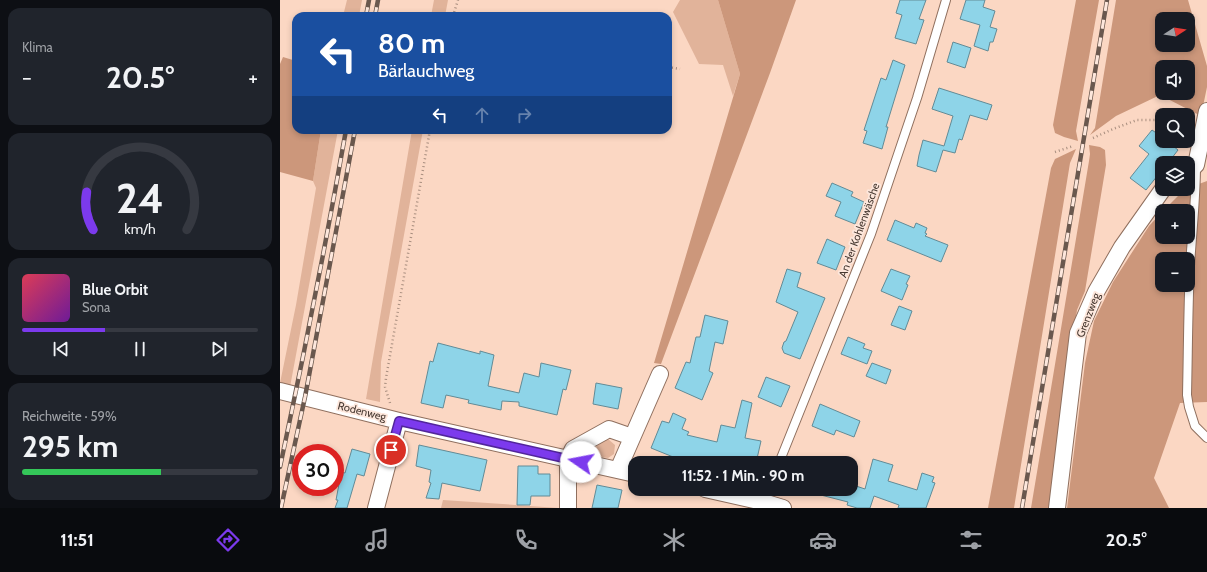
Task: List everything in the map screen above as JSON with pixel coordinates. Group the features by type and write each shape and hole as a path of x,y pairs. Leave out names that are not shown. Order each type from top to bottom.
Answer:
{"street":[{"path":"1195,157 1207,111"},
{"name":"Grenzweg","path":"1057,508 1078,333 1096,292 1122,247 1158,196"},
{"path":"618,470 660,374"},
{"name":"Rodenweg","path":"288,393 394,420 628,472"},
{"path":"376,508 394,420"},
{"path":"568,508 568,459 573,449 609,429 632,437"},
{"path":"767,496 783,508"}],"lane":[{"name":"An der Kohlenwäsche","path":"782,456 871,234 917,98 946,0"},
{"path":"1195,183 1196,188 1189,281 1187,395 1189,408 1195,426 1207,438"}],"path":[{"path":"454,12 458,0"},
{"path":"672,68 680,69"},
{"path":"1093,138 1137,120 1155,120"},
{"path":"394,420 385,387 386,378 429,134"},
{"path":"1056,152 1073,146"}],"shaded area":[{"path":"347,0 362,0 360,12 344,12"},
{"path":"434,0 448,0 446,12 432,12"},
{"path":"680,0 718,0 740,74 733,96 723,65 699,64 673,12"},
{"path":"718,0 796,0 661,364 654,363 740,74"},
{"path":"1076,0 1099,0 1076,131 1078,141 1055,133 1053,125"},
{"path":"1116,0 1188,0 1191,12 1155,12 1155,52 1195,52 1195,24 1207,66 1207,87 1201,116 1195,113 1195,108 1185,108 1170,100 1195,100 1195,60 1155,60 1155,97 1116,116 1090,135 1095,128"},
{"path":"283,57 292,60 292,134 320,134 313,181 280,172 280,64"},
{"path":"320,134 337,134 290,387 280,383 296,305 316,188 313,181"},
{"path":"411,134 422,134 381,362 380,402 366,399"},
{"path":"1089,145 1100,147 1105,150 1106,165 1085,291 1077,310 1049,508 1031,508 1089,161"},
{"path":"1076,149 1070,163 1014,508 988,508 1051,168 1055,159"},
{"path":"1207,181 1207,402 1180,403 1154,478 1169,508 1067,508 1085,363 1094,321 1113,282 1149,226 1155,220 1155,244 1195,244 1195,204 1170,204 1178,196 1195,196 1195,185"},
{"path":"608,439 615,445 614,454 608,458 595,456 593,449"},
{"path":"443,500 559,508 441,508"}],"building":[{"path":"900,0 926,0 919,19 924,20 916,44 895,38 902,15 896,13"},
{"path":"966,0 985,0 983,7 995,11 990,27 997,29 993,42 990,42 988,51 974,46 980,25 960,19"},
{"path":"953,42 971,48 965,68 947,62"},
{"path":"893,60 905,65 886,127 888,127 882,149 863,143 867,131 864,130 881,78 886,80"},
{"path":"939,88 992,105 987,120 970,115 962,140 959,139 955,153 943,150 936,172 917,166 923,140 944,146 953,116 932,109"},
{"path":"1152,130 1155,132 1155,148 1176,148 1178,150 1173,156 1155,156 1155,179 1146,190 1130,178 1149,154 1139,146"},
{"path":"832,183 853,192 851,196 864,202 855,224 835,216 841,202 826,196"},
{"path":"895,220 914,228 916,223 927,228 925,233 927,234 925,236 948,245 941,262 887,240"},
{"path":"827,239 845,247 836,270 817,263"},
{"path":"787,269 801,273 797,287 825,298 800,359 784,353 782,348 798,312 776,302"},
{"path":"891,269 910,276 906,284 908,285 902,300 881,291"},
{"path":"899,306 912,311 905,330 891,325"},
{"path":"705,315 728,321 723,344 715,342 709,371 713,373 702,400 675,388 686,362 690,363 696,337 700,337"},
{"path":"848,337 865,344 863,348 872,351 867,364 841,354"},
{"path":"438,343 480,354 480,351 494,355 488,386 519,393 524,373 539,377 541,363 571,370 566,390 563,389 557,415 519,406 519,402 502,401 501,410 468,403 469,400 446,395 443,408 421,403 430,361 433,362"},
{"path":"872,363 891,370 886,384 866,376"},
{"path":"766,377 790,386 781,407 758,397"},
{"path":"596,383 622,388 618,409 593,404"},
{"path":"742,400 752,403 745,438 761,441 758,456 671,456 651,448 662,421 669,423 673,413 686,419 682,429 689,432 687,435 717,442 721,425 735,428"},
{"path":"820,404 860,421 854,437 836,430 834,435 812,426"},
{"path":"419,445 487,460 480,491 442,483 439,499 426,498 431,483 429,482 431,470 416,466"},
{"path":"352,449 370,454 364,476 357,474 347,508 335,508 338,500 336,500 337,496 344,496 345,473"},
{"path":"873,459 893,465 888,481 917,490 922,473 934,477 932,482 935,483 926,508 898,508 899,505 874,496 870,508 857,508 847,505 848,502 825,496 858,496 858,487 865,489"},
{"path":"518,466 538,466 538,474 550,474 550,496 531,496 530,505 517,505"},
{"path":"597,485 622,490 618,508 592,508"}],"railway":[{"path":"367,12 369,0"},
{"path":"376,12 378,0"},
{"path":"1022,508 1107,0"},
{"path":"280,467 331,215 345,134"},
{"path":"281,508 305,397 354,134"}],"route":[{"path":"391,450 399,421 581,462"}]}
